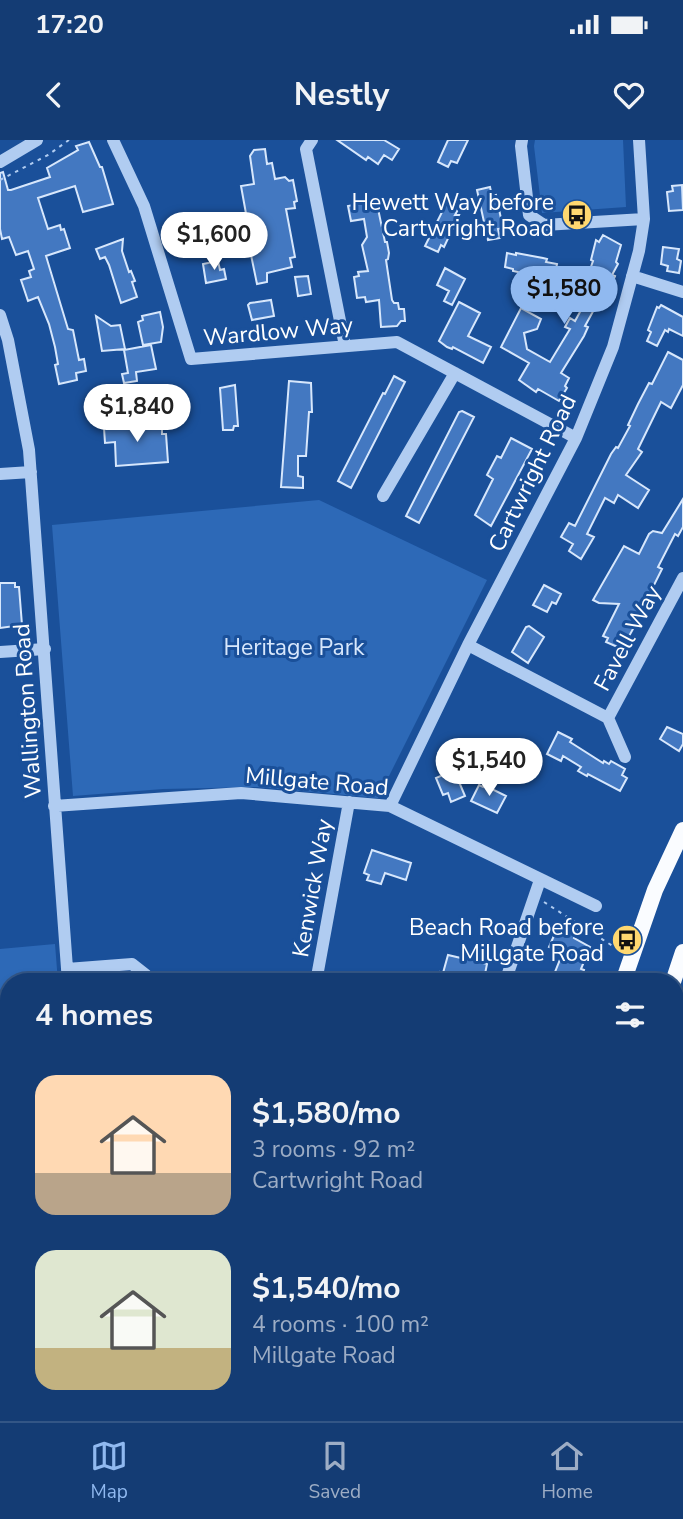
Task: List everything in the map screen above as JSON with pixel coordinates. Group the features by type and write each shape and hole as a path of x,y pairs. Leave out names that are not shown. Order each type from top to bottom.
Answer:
{"main road":[{"path":"627,973 655,890 683,830"},
{"path":"676,973 683,952"}],"street":[{"path":"0,162 37,140"},
{"name":"Wardlow Way","path":"113,140 144,206 191,359 397,342 576,438"},
{"path":"312,140 306,149 345,346"},
{"path":"522,140 529,215 544,225 644,219"},
{"name":"Cartwright Road","path":"390,806 468,645 576,438 613,347 644,219 639,140"},
{"path":"632,276 683,292"},
{"name":"Wallington Road","path":"0,315 22,404 31,472 68,973"},
{"path":"383,496 455,373"},
{"path":"0,474 31,472"},
{"name":"Favell Way","path":"608,718 683,578"},
{"name":"Favell Way","path":"468,645 608,718 625,757"},
{"path":"0,652 45,649"},
{"name":"Millgate Road","path":"54,806 242,793 390,806 596,906"},
{"name":"Kenwick Way","path":"318,973 348,802"},
{"path":"508,973 540,880"},
{"path":"80,973 132,964 143,973"}],"path":[{"path":"0,180 48,155 69,140"},
{"path":"534,896 631,958"}],"green space":[{"path":"535,140 623,140 626,207 542,213"},
{"name":"Heritage Park","path":"319,500 487,580 378,798 257,787 163,789 73,796 52,525"},
{"path":"55,944 57,973 0,973 0,949"}],"building":[{"path":"337,140 384,140 399,149 392,160 384,155 378,164 368,157 366,160"},
{"path":"448,140 468,140 457,163 451,161 448,167 438,162"},
{"path":"89,142 102,167 113,204 83,212 75,186 38,198 48,229 60,225 70,248 46,256 68,329 73,330 79,360 84,359 86,371 76,373 77,380 59,384 55,365 58,364 49,324 38,297 28,301 21,280 31,277 29,271 34,269 28,251 16,255 9,237 2,239 0,173 3,172 8,190 50,177 47,168 78,150 76,146"},
{"path":"265,149 267,164 272,163 275,179 285,177 289,181 293,180 297,201 294,202 295,208 286,209 295,257 290,258 292,267 267,273 267,282 257,284 245,226 247,219 241,186 254,184 250,156 254,150"},
{"path":"682,185 683,210 669,211 667,192 673,191 672,186"},
{"path":"490,187 492,196 496,195 503,228 498,229 500,238 488,240 477,190"},
{"path":"448,200 460,206 455,215 459,215 444,247 441,245 438,252 425,246"},
{"path":"370,202 371,205 377,204 387,242 389,253 386,260 392,300 398,303 399,309 404,309 405,321 401,321 397,326 381,327 379,300 366,302 365,297 357,298 354,277 359,276 358,272 368,271 362,245 367,237 364,219 351,221 348,206"},
{"path":"603,235 621,245 616,262 618,264 612,275 615,276 602,309 596,306 585,326 588,327 584,336 561,373 569,378 565,386 567,388 559,401 538,389 536,392 519,380 529,363 501,347 521,308 541,319 537,329 524,333 527,349 550,362 570,329 565,327 570,318 575,321 586,301 580,298 593,261 591,260 596,240 599,242"},
{"path":"123,239 122,251 135,281 132,282 137,297 121,303 109,265 105,257 100,259 96,249"},
{"path":"663,247 679,249 679,273 667,271 668,266 661,264"},
{"path":"507,253 543,258 547,259 546,262 557,264 554,280 505,267"},
{"path":"218,261 220,270 224,269 226,279 206,283 203,264"},
{"path":"445,268 465,279 452,305 444,301 449,291 437,285"},
{"path":"308,276 311,294 298,296 295,277"},
{"path":"271,300 274,316 252,320 248,305"},
{"path":"459,302 480,313 468,336 491,347 483,363 439,341"},
{"path":"661,305 683,317 683,336 669,329 668,332 665,330 657,346 647,341 651,332 648,330 657,307"},
{"path":"160,312 163,327 161,342 143,345 138,322 143,320 142,316"},
{"path":"96,316 111,326 120,325 125,349 102,351"},
{"path":"151,345 156,369 136,372 137,381 124,383 122,374 128,373 124,350"},
{"path":"668,352 683,360 683,385 671,408 661,402 638,449 642,452 626,475 649,490 638,508 618,495 614,503 605,498 587,534 594,537 581,559 569,551 573,544 561,537 569,523 575,526 611,454 618,448 638,404 649,383 652,384"},
{"path":"394,376 405,382 351,488 338,481"},
{"path":"289,381 311,383 312,412 309,412 306,456 298,456 298,476 303,477 303,488 281,487"},
{"path":"235,385 238,426 234,426 233,430 223,430 220,388"},
{"path":"459,412 474,417 419,523 406,516"},
{"path":"144,420 145,429 162,428 162,434 166,434 168,462 116,466 115,442 105,443 104,428 114,428 114,423"},
{"path":"511,438 532,449 491,526 475,515 493,479 487,475 497,456 501,458"},
{"path":"683,499 683,527 678,536 675,534 658,567 662,569 648,597 650,598 622,649 606,642 608,638 603,636 619,604 593,600 624,546 639,554 649,534 653,531 662,533"},
{"path":"0,583 15,583 15,587 19,587 22,625 0,628"},
{"path":"544,585 561,594 556,604 552,602 547,612 533,605"},
{"path":"529,626 544,637 528,663 512,652"},
{"path":"667,727 683,734 683,744 679,751 660,739"},
{"path":"558,732 572,739 570,742 603,763 604,761 609,764 611,761 625,769 622,775 627,778 620,791 578,771 581,767 563,756 561,761 547,754"},
{"path":"454,770 465,796 451,802 448,793 443,795 436,778"},
{"path":"479,785 506,796 497,813 471,801"},
{"path":"372,850 411,863 406,880 385,873 381,884 367,880 369,875 364,873"},
{"path":"566,926 577,930 574,938 590,947 581,969 584,970 583,973 555,973 563,952 549,947 556,931 563,934"},
{"path":"462,954 484,960 483,963 487,964 485,973 443,973 448,955 461,958"}],"place":[{"name":"Hewett Way before Cartwright Road","path":"577,215"},
{"name":"Beach Road before Millgate Road","path":"627,940"}]}
